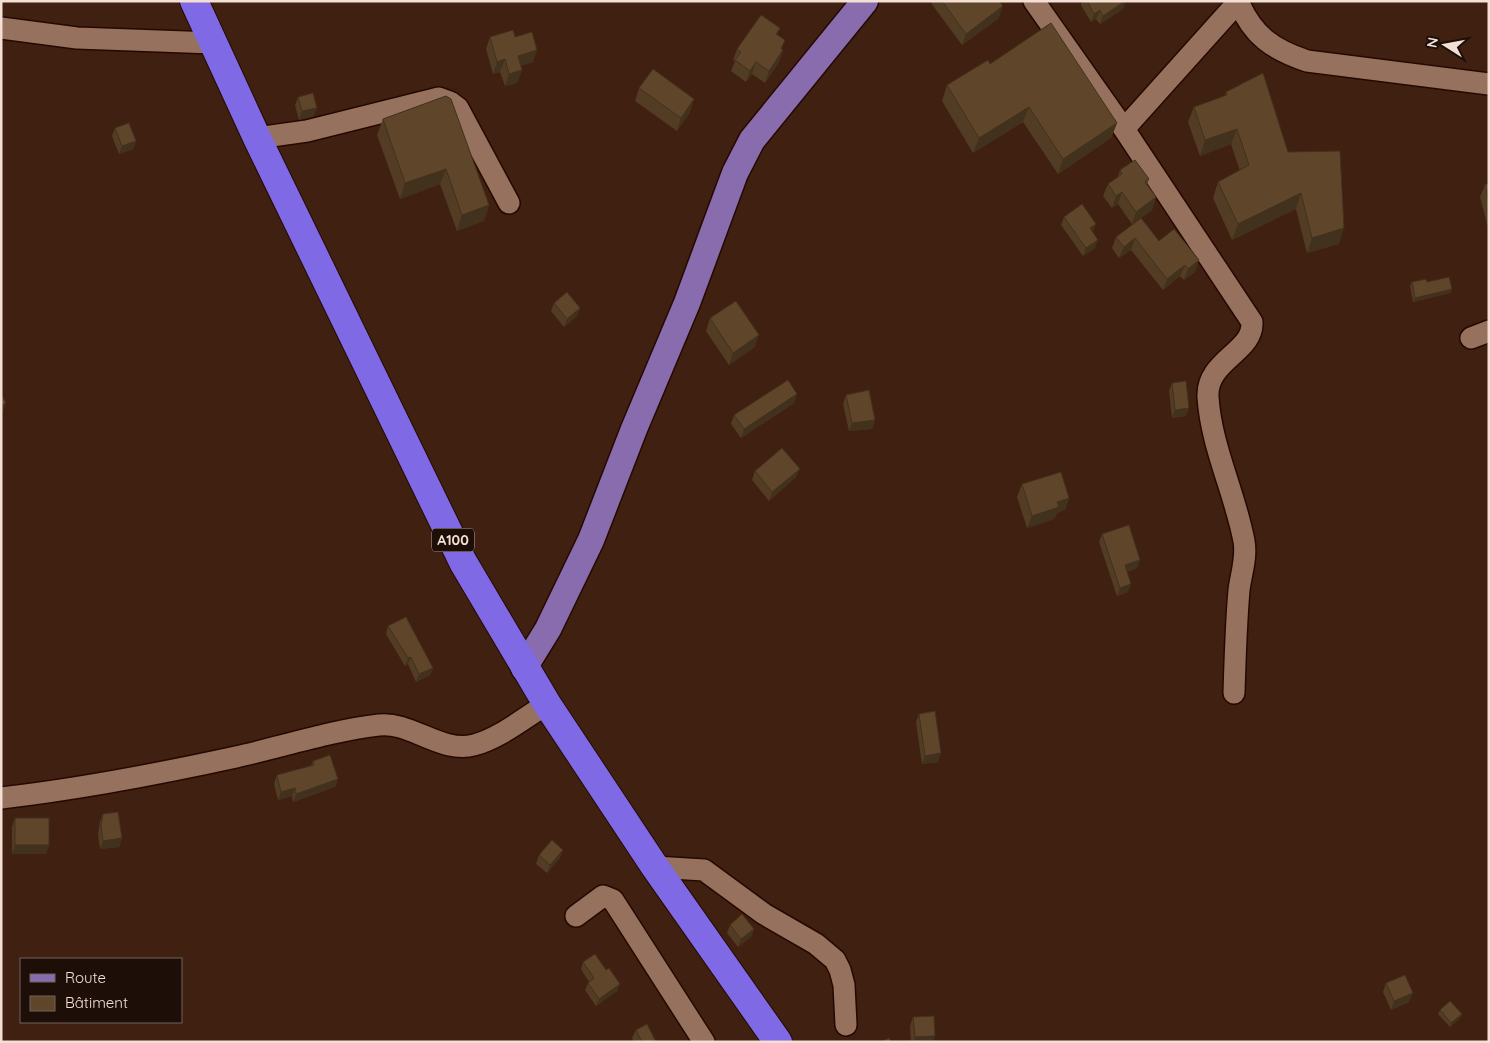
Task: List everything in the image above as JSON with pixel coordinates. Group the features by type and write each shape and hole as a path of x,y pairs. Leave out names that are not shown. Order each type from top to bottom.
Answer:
{"highway":[{"name":"A100","path":"194,1 257,138 464,562 524,668 547,704 656,867 778,1042"}],"main road":[{"path":"524,668 548,629 590,540 634,429 688,303 735,173 752,140 865,1"}],"street":[{"path":"1034,1 1124,129 1252,322 1252,332 1249,338 1218,368 1210,382 1208,396 1214,431 1244,542 1244,565 1238,602 1234,694"},
{"path":"1124,129 1238,2 1247,20 1263,39 1281,52 1307,61 1489,84"},
{"path":"1,28 77,38 214,43"},
{"path":"257,138 316,129 439,98 450,102 458,108 509,203"},
{"path":"1,798 56,792 201,765 382,724 443,743 458,746 474,745 504,731 547,704"},
{"path":"656,867 704,870 764,914 822,949 835,960 840,970 844,984 846,1025"},
{"path":"576,916 603,896 613,900 704,1042"}],"building":[{"path":"942,1 999,1 1003,6 966,34"},
{"path":"1087,1 1125,1 1103,16 1100,10 1094,14"},
{"path":"761,15 780,28 776,34 785,40 781,49 783,50 769,71 756,62 750,71 735,60 741,52 737,49"},
{"path":"1051,23 1117,123 1063,159 1029,107 979,138 947,85 988,60 990,64"},
{"path":"513,30 515,37 532,32 537,50 518,56 522,70 509,74 505,59 497,62 490,37"},
{"path":"653,69 694,99 681,118 639,88"},
{"path":"1263,73 1288,152 1340,151 1344,228 1312,238 1301,193 1238,224 1218,182 1249,165 1237,129 1205,140 1194,107 1227,95 1226,92"},
{"path":"313,93 317,108 302,111 298,97"},
{"path":"446,96 451,99 489,205 462,215 446,169 405,183 383,119"},
{"path":"129,123 136,141 122,146 115,128"},
{"path":"1135,160 1149,179 1145,182 1156,197 1136,212 1122,192 1116,196 1108,184 1122,174 1120,170"},
{"path":"1489,183 1489,201 1485,185"},
{"path":"1082,204 1096,224 1090,228 1098,240 1086,248 1064,217"},
{"path":"1141,218 1159,241 1174,229 1199,260 1188,269 1185,265 1167,279 1135,238 1124,247 1116,237"},
{"path":"1449,277 1452,289 1415,298 1412,282 1426,279 1427,282"},
{"path":"567,292 580,308 567,319 554,303"},
{"path":"736,301 759,335 733,353 710,318"},
{"path":"788,380 797,394 744,429 734,415"},
{"path":"1186,381 1189,408 1175,410 1172,383"},
{"path":"869,390 875,420 852,423 846,395"},
{"path":"1,394 6,403 1,406"},
{"path":"782,448 800,469 772,492 755,471"},
{"path":"1061,472 1069,498 1057,502 1059,507 1032,516 1022,484"},
{"path":"1129,525 1140,560 1125,565 1131,584 1120,588 1102,534"},
{"path":"406,617 433,668 419,674 411,657 408,658 388,626"},
{"path":"935,711 941,753 925,756 919,714"},
{"path":"330,755 338,779 296,794 295,788 281,792 277,775 314,765 313,761"},
{"path":"118,812 122,838 103,841 101,826 103,814"},
{"path":"15,818 49,818 49,845 15,845"},
{"path":"552,840 563,850 550,865 539,855"},
{"path":"742,914 754,929 741,939 730,925"},
{"path":"595,954 606,970 609,968 620,984 599,999 588,983 594,978 583,962"},
{"path":"1405,975 1413,993 1394,1001 1386,983"},
{"path":"1450,1001 1462,1014 1451,1023 1440,1010"},
{"path":"934,1016 935,1036 915,1037 913,1017"},
{"path":"647,1024 656,1042 642,1042 636,1030"},
{"path":"889,1038 891,1042 881,1042"}]}
